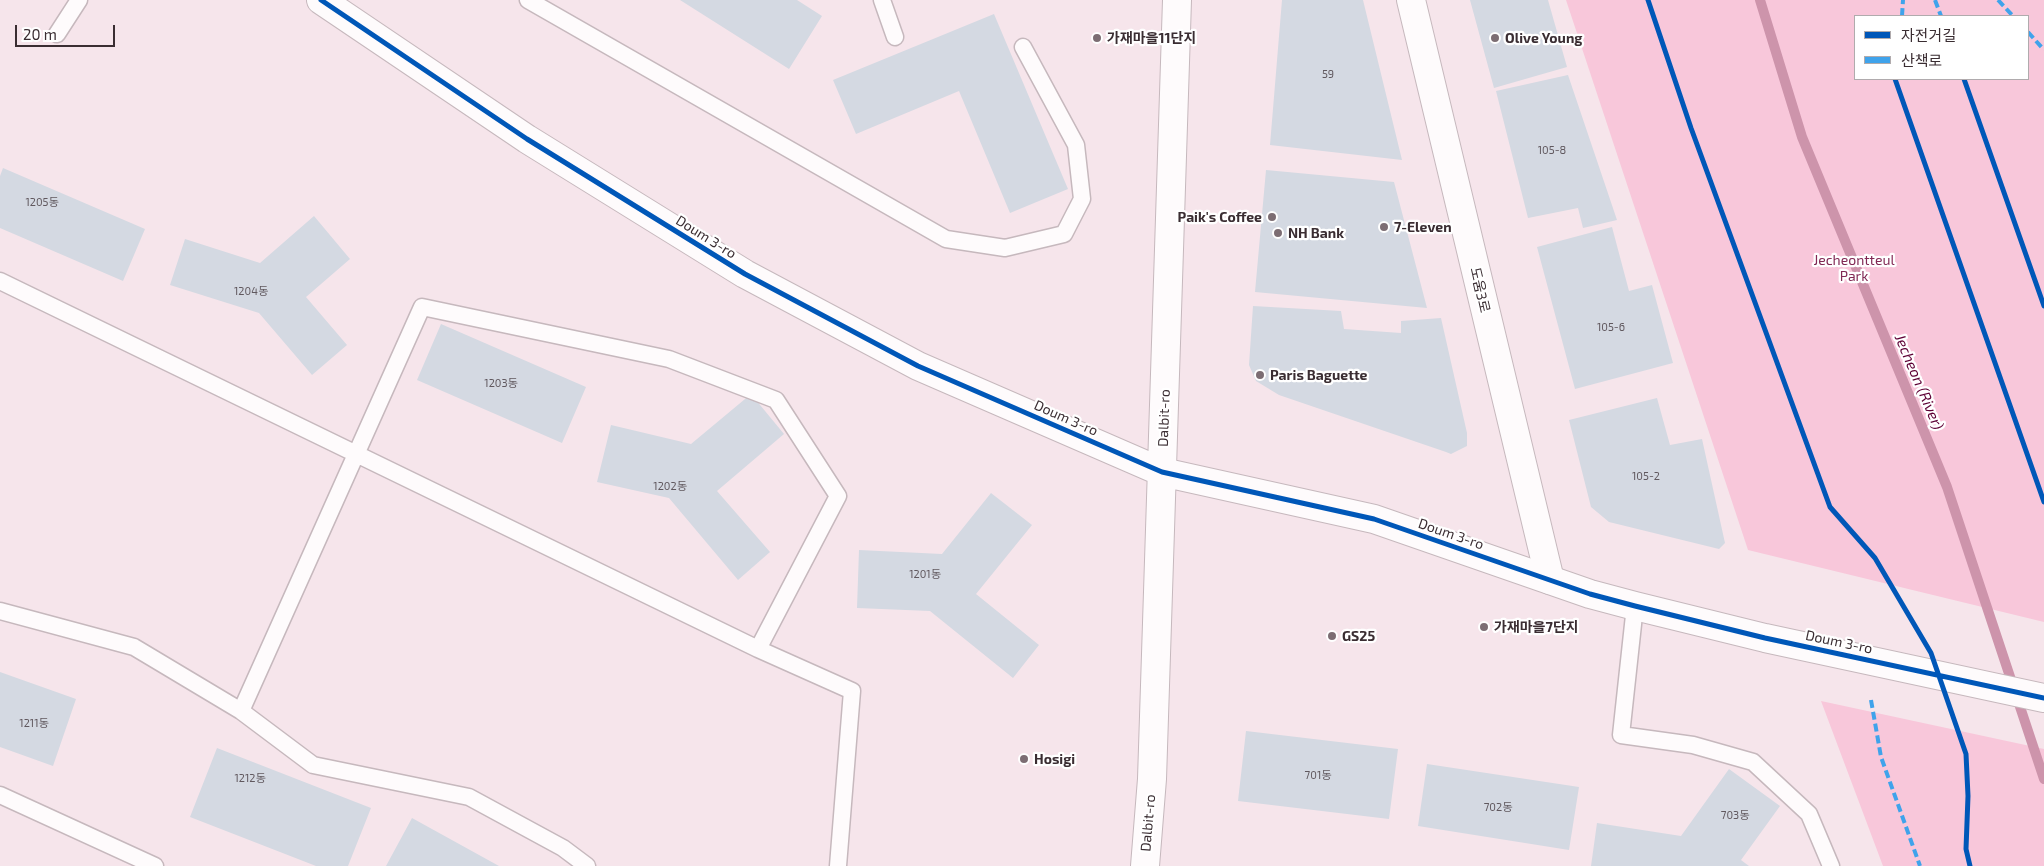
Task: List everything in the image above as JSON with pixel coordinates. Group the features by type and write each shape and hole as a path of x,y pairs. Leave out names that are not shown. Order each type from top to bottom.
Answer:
{"street":[{"name":"Doum 3-ro","path":"321,0 527,139 745,274 918,366 1162,472 1374,519 1590,594 1635,606 1765,638 2044,698"},
{"name":"Dalbit-ro","path":"1145,866 1152,779 1177,0"},
{"name":"도움3로","path":"1411,0 1550,580"}],"lane":[{"path":"56,34 79,0"},
{"path":"528,0 946,240 1005,248 1064,234 1082,198 1076,145 1023,47"},
{"path":"882,0 895,37"},
{"path":"0,281 758,649 852,691 838,866"},
{"path":"241,711 422,307 669,359 776,400 838,496 758,649"},
{"path":"1635,606 1621,734 1693,745 1753,762 1809,814 1831,866"},
{"path":"0,611 134,647 241,711 313,765 469,797 564,848 588,866"},
{"path":"0,795 155,866"}],"green space":[{"name":"Jecheontteul Park","path":"1566,0 2044,0 2044,622 1748,550"},
{"path":"1821,701 2044,749 2044,866 1883,866"}],"building":[{"path":"680,0 797,0 822,16 789,69"},
{"path":"1282,0 1363,0 1402,160 1270,145"},
{"path":"1470,0 1548,0 1567,67 1494,88"},
{"path":"994,14 1068,189 1010,213 959,91 856,134 833,80"},
{"path":"1568,75 1617,220 1583,228 1578,208 1528,218 1496,91"},
{"path":"3,168 145,229 123,281 0,228 0,176"},
{"path":"1266,170 1394,182 1427,308 1255,292"},
{"path":"314,216 350,259 306,297 347,345 312,375 259,313 170,285 185,239 260,263"},
{"path":"1612,227 1629,291 1652,285 1673,363 1575,389 1537,247"},
{"path":"1253,306 1341,311 1344,329 1401,333 1401,321 1441,318 1467,433 1467,446 1451,454 1279,395 1256,381 1249,365"},
{"path":"441,324 586,387 562,443 417,380"},
{"path":"751,394 784,434 717,491 770,552 738,580 669,498 597,482 611,425 691,444"},
{"path":"1657,398 1670,445 1702,439 1725,543 1719,549 1609,522 1591,507 1569,420"},
{"path":"991,493 1032,525 976,594 1039,645 1013,678 930,611 857,608 859,550 942,554"},
{"path":"0,672 76,699 53,766 0,747"},
{"path":"1246,731 1398,749 1389,819 1238,801"},
{"path":"217,748 371,808 348,866 316,866 190,817"},
{"path":"1427,764 1579,787 1569,850 1418,826"},
{"path":"1729,769 1780,806 1741,860 1749,866 1591,866 1597,823 1681,836"},
{"path":"412,818 499,866 386,866"}],"waterway":[{"name":"Jecheon (River)","path":"1760,0 1802,137 1947,487 2044,779"}],"marked path":[{"path":"1902,15 1903,0"},
{"path":"1935,0 1941,15"},
{"path":"1998,0 2012,15"},
{"path":"2029,33 2044,50"},
{"path":"1871,700 1881,757 1920,866"}],"cycle path":[{"path":"321,0 527,139 745,274 918,366 1162,472 1374,519 1590,594 1635,606 1765,638 2044,698"},
{"path":"1648,0 1691,128 1830,507 1875,558 1931,653 1966,754 1968,796 1966,849 1970,866"},
{"path":"1895,80 2044,502"},
{"path":"1964,80 2044,306"}],"place":[{"name":"가재마을11단지","path":"1097,38"},
{"name":"Olive Young","path":"1495,38"},
{"name":"Paik's Coffee","path":"1272,217"},
{"name":"7-Eleven","path":"1384,227"},
{"name":"NH Bank","path":"1278,233"},
{"name":"Paris Baguette","path":"1260,375"},
{"name":"가재마을7단지","path":"1484,627"},
{"name":"GS25","path":"1332,636"},
{"name":"Hosigi","path":"1024,759"}]}
